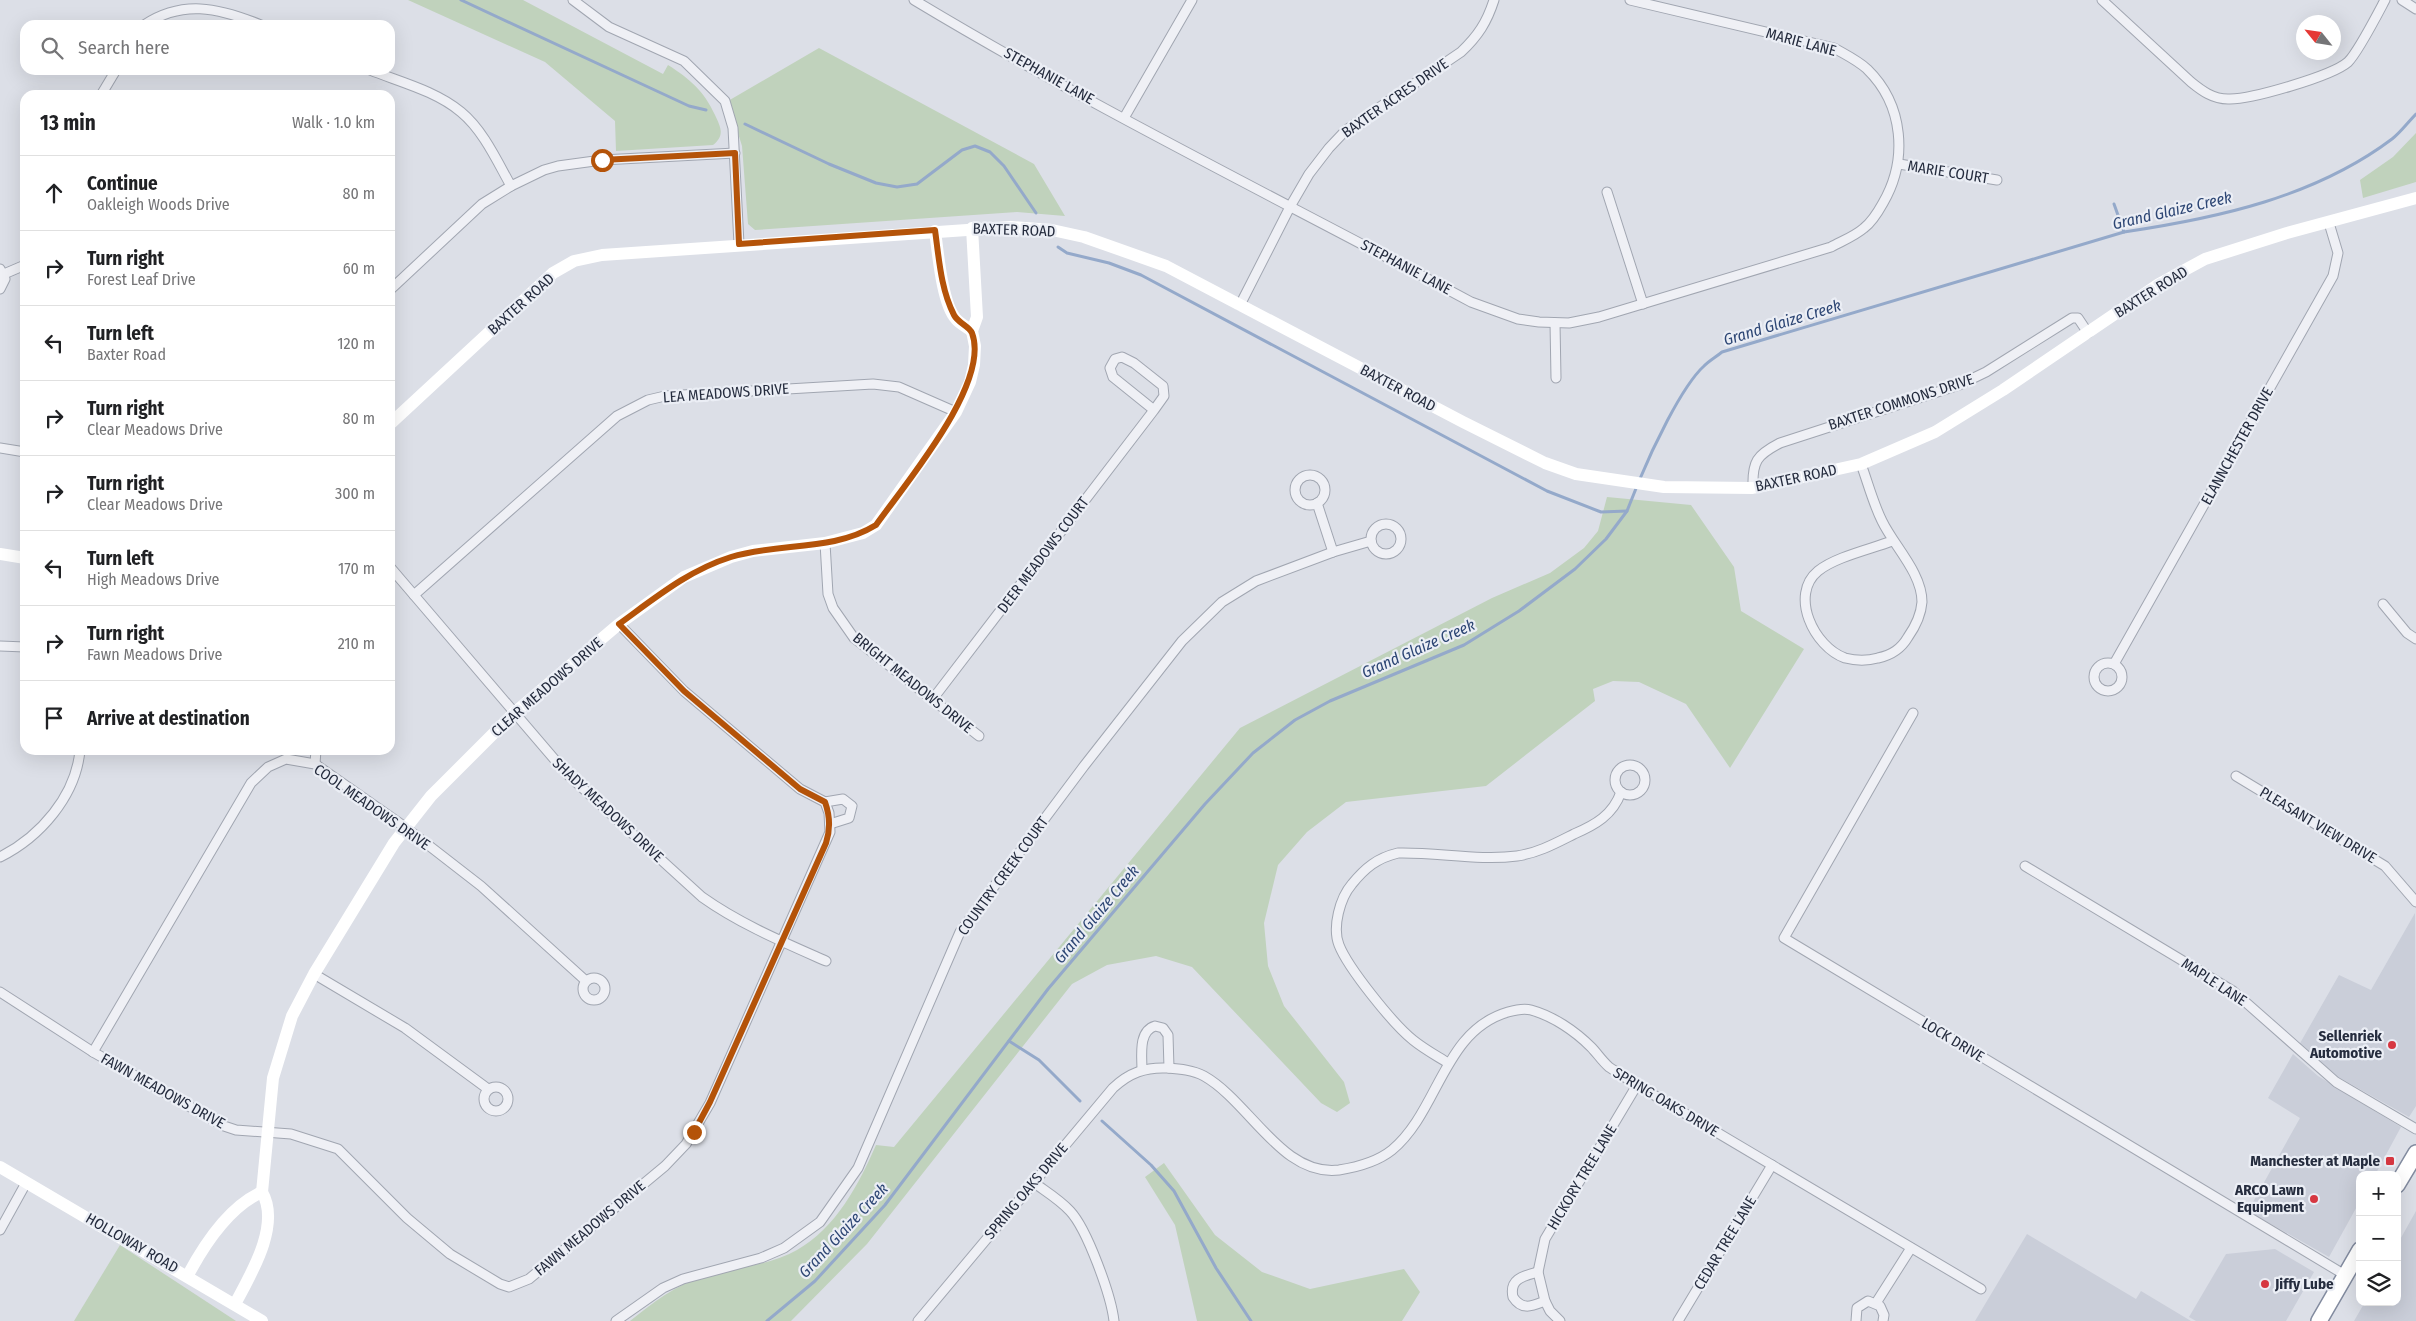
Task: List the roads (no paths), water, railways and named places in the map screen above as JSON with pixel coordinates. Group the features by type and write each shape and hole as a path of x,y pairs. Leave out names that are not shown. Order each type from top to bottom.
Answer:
{"highway":[{"path":"2401,1178 2416,1153"},
{"path":"2319,1321 2356,1257"}],"main road":[{"name":"BAXTER ROAD","path":"395,419 553,273 574,261 602,255 739,244 935,230 1011,227 1052,230 1084,237 1166,266 1545,463 1576,474 1664,487 1753,488 1861,464 1935,432 2160,284 2205,259 2287,233 2416,198"},
{"name":"CLEAR MEADOWS DRIVE","path":"235,1304 257,1264 267,1225 267,1200 262,1192 270,1132 273,1078 292,1016 314,974 405,827 431,796 514,713 619,624 684,577 730,557 753,551 825,544 863,533 876,525 956,412 970,382 974,365 975,346 972,331 978,316 972,228"},
{"path":"935,230 943,283 949,306 955,319 972,331"},
{"path":"0,554 20,557"},
{"name":"HOLLOWAY ROAD","path":"0,1167 188,1275 262,1321"},
{"path":"188,1275 201,1250 219,1227 253,1196 262,1192"}],"street":[{"path":"573,0 609,27 684,61 725,101 732,128 735,153 739,244"},
{"name":"STEPHANIE LANE","path":"914,0 969,33 1124,118 1471,302 1518,319 1555,324 1600,317 1830,247 1865,228 1890,191 1899,164"},
{"path":"1124,118 1192,0"},
{"name":"BAXTER ACRES DRIVE","path":"1240,305 1291,205 1321,158 1346,130 1461,52 1472,42 1482,30 1494,0"},
{"name":"MARIE LANE","path":"1630,0 1834,48 1858,61 1877,82 1894,115 1900,142 1899,164"},
{"path":"2102,0 2203,92 2229,99 2311,80 2335,71 2348,61 2385,0"},
{"path":"2402,0 2416,9"},
{"path":"149,20 157,11 174,3 193,1 211,4 248,20"},
{"path":"104,90 113,75"},
{"path":"383,75 433,95 462,112 484,140 511,186"},
{"path":"395,285 482,204 511,186 558,166 602,160 735,153"},
{"name":"MARIE COURT","path":"1899,164 1997,180"},
{"path":"1607,192 1643,304"},
{"name":"ELANNCHESTER DRIVE","path":"2114,664 2333,276 2338,253 2329,223"},
{"path":"0,289 4,283 2,272 20,267"},
{"name":"BAXTER COMMONS DRIVE","path":"1753,488 1755,463 1759,457 1780,443 1959,385 1986,372 2072,318 2078,318 2088,333"},
{"path":"1555,324 1556,378"},
{"name":"DEER MEADOWS COURT","path":"932,700 1154,410 1164,396 1162,386 1126,358 1118,357 1115,359 1110,368 1113,377 1154,410"},
{"name":"LEA MEADOWS DRIVE","path":"414,595 617,416 648,400 665,396 873,384 899,388 956,412"},
{"path":"0,448 20,451"},
{"path":"1861,464 1881,519 1892,541 1920,585 1922,601 1920,615 1903,645 1891,655 1864,661 1845,658 1820,639 1805,609 1806,588 1818,571 1835,562 1892,541"},
{"path":"1317,503 1332,552"},
{"name":"COUNTRY CREEK COURT","path":"616,1321 663,1288 683,1279 762,1258 791,1244 820,1222 858,1168 960,932 1084,766 1182,641 1222,602 1256,581 1332,552 1371,541"},
{"name":"BRIGHT MEADOWS DRIVE","path":"825,544 828,594 842,622 854,638 979,736"},
{"name":"SHADY MEADOWS DRIVE","path":"395,572 572,779 702,897 753,928 826,961"},
{"path":"2383,604 2407,633 2416,639"},
{"path":"619,624 684,691 793,784 814,798 825,802 843,799 852,806 849,818 830,824"},
{"path":"0,646 20,647"},
{"name":"LOCK DRIVE","path":"1913,713 1784,938 2345,1275"},
{"path":"0,857 17,848 51,817 76,771 79,755"},
{"name":"COOL MEADOWS DRIVE","path":"93,1052 251,783 268,766 287,755 315,764 405,827 481,886 586,982"},
{"path":"315,764 316,755"},
{"name":"PLEASANT VIEW DRIVE","path":"2236,776 2385,866 2416,902"},
{"path":"1448,1063 1413,1040 1375,999 1347,960 1338,943 1338,916 1341,902 1349,887 1370,864 1384,856 1398,853 1500,857 1518,856 1551,846 1591,827 1610,813 1621,792"},
{"name":"FAWN MEADOWS DRIVE","path":"0,992 93,1052 224,1126 236,1130 291,1134 338,1149 406,1218 450,1254 500,1284 509,1287 517,1285 543,1269 665,1166 686,1144 710,1102 826,843 830,824 825,802"},
{"name":"MAPLE LANE","path":"2025,866 2233,991 2336,1082 2416,1129"},
{"path":"314,974 405,1028 488,1089"},
{"name":"SPRING OAKS DRIVE","path":"918,1321 1033,1182 1123,1078 1142,1070 1169,1068 1204,1076 1238,1103 1277,1146 1287,1154 1312,1167 1336,1170 1366,1164 1380,1158 1393,1149 1414,1122 1448,1063 1474,1030 1486,1021 1513,1010 1529,1009 1560,1022 1589,1046 1607,1066 1637,1086 1980,1289"},
{"path":"1142,1070 1144,1037 1147,1030 1154,1026 1163,1028 1168,1035 1169,1068"},
{"name":"HICKORY TREE LANE","path":"1560,1321 1550,1311 1545,1301 1538,1272 1545,1239 1637,1086"},
{"name":"CEDAR TREE LANE","path":"1678,1321 1772,1166"},
{"path":"1033,1182 1069,1210 1079,1222 1111,1302 1114,1321"},
{"path":"0,1230 26,1183"},
{"path":"1876,1303 1911,1248"},
{"path":"1538,1272 1524,1275 1515,1282 1512,1286 1513,1298 1521,1306 1526,1307 1545,1301"},
{"path":"1856,1321 1855,1313 1860,1305 1868,1301 1876,1303 1883,1310 1883,1321"}],"waterway":[{"path":"461,0 689,106 706,110"},
{"name":"Grand Glaize Creek","path":"1639,481 1676,404 1695,376 1722,352 2124,232 2195,220 2264,202 2331,176 2362,159 2392,139 2416,114"},
{"path":"745,124 829,164 876,183 897,187 917,184 962,150 975,146 990,152 1004,166 1036,213"},
{"path":"2114,204 2124,232"},
{"path":"1058,247 1067,253 1109,263 1141,275 1547,491 1601,512 1627,511"},
{"name":"Grand Glaize Creek","path":"767,1321 815,1281 885,1205 1048,989 1205,804 1253,753 1295,720 1330,701 1464,645 1519,611 1575,569 1606,539 1627,511 1637,486"},
{"path":"1009,1041 1039,1060 1080,1101"},
{"path":"1102,1121 1151,1165 1174,1191 1216,1268 1251,1321"}],"place":[{"name":"Sellenriek Automotive","path":"2392,1045"},
{"name":"Manchester at Maple","path":"2390,1161"},
{"name":"ARCO Lawn Equipment","path":"2314,1199"},
{"name":"Jiffy Lube","path":"2265,1284"}]}
